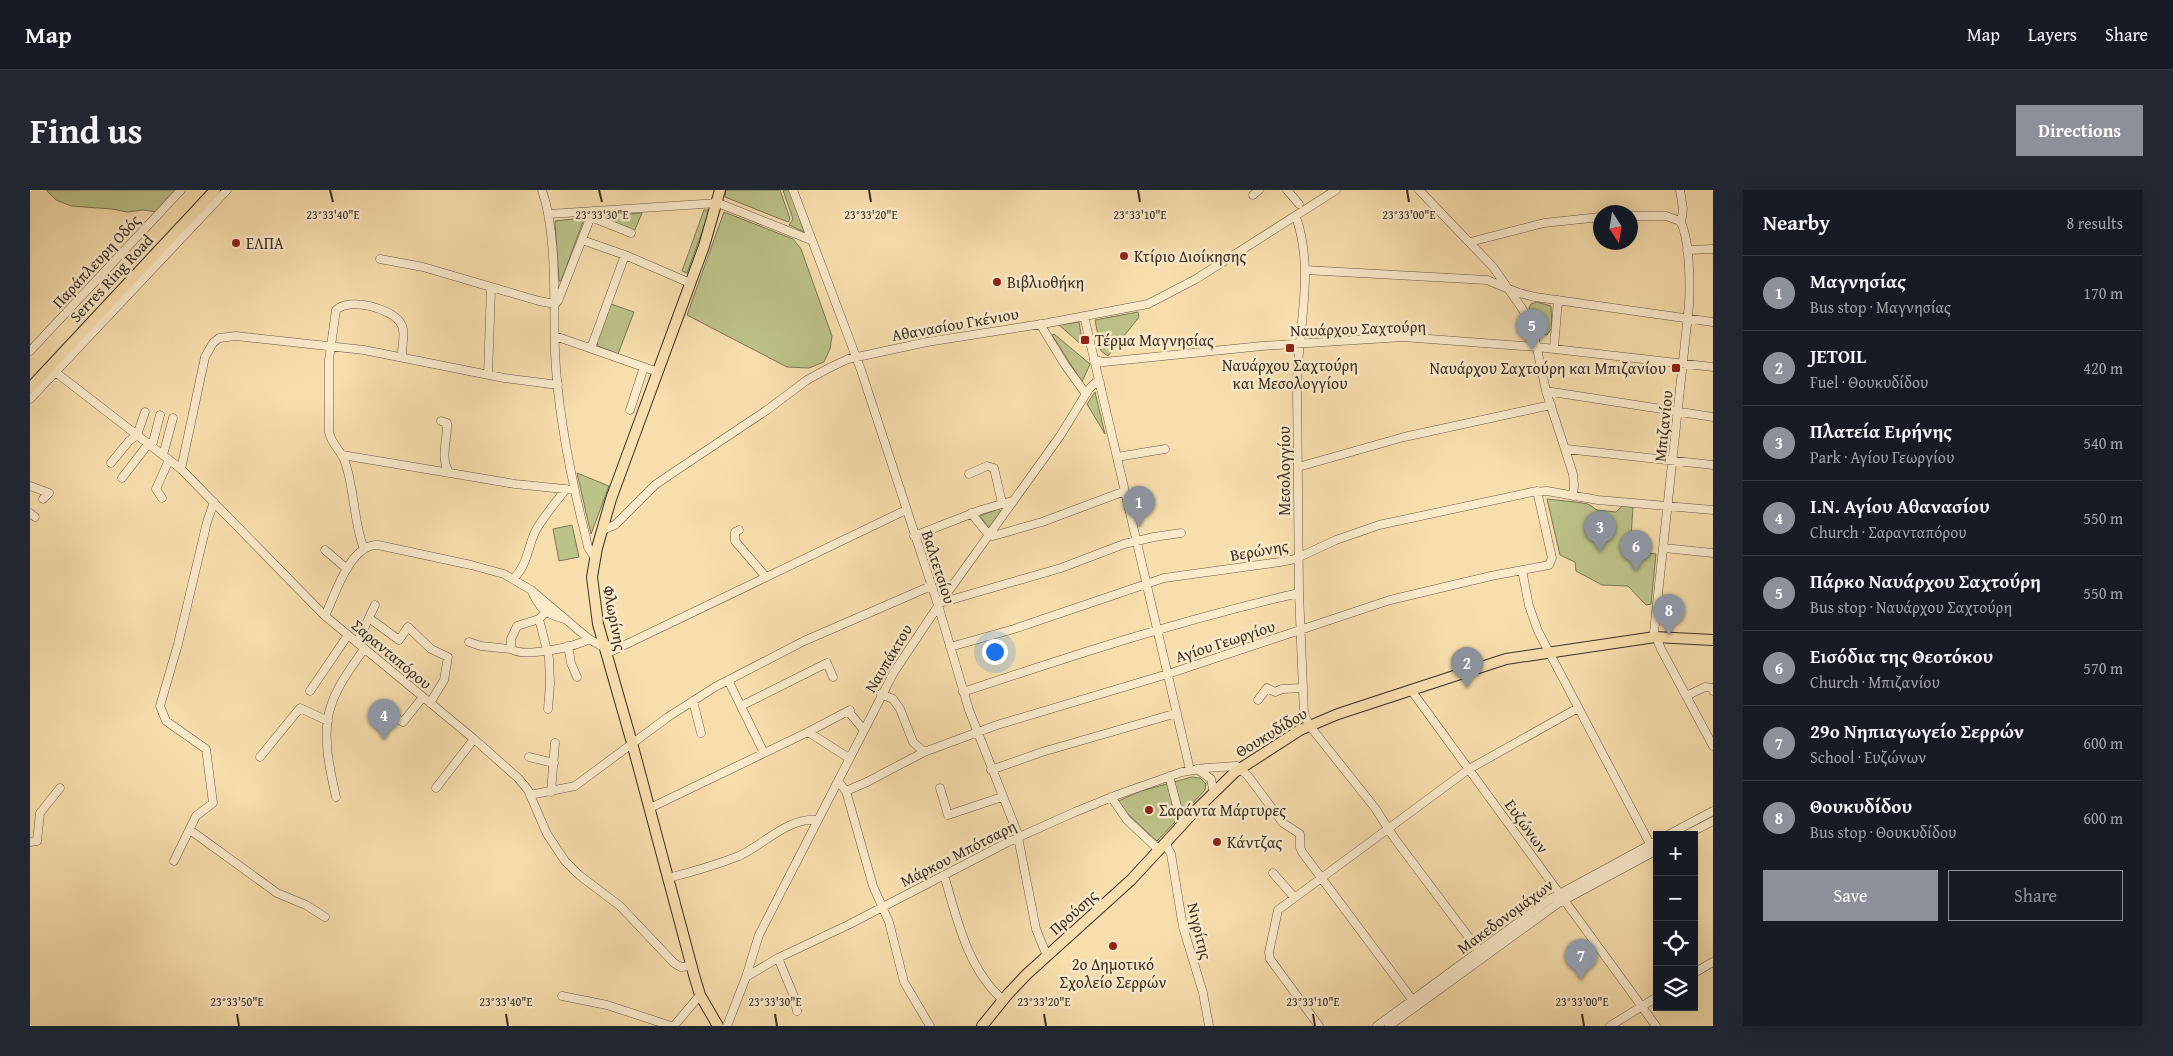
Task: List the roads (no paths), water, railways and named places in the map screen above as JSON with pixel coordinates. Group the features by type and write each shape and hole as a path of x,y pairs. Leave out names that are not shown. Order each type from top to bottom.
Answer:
{"main road":[{"name":"Serres Ring Road","path":"30,388 215,190"},
{"name":"Φλωρίνης","path":"718,1026 700,995 606,651 594,600 592,577 602,530 718,203 720,190"},
{"name":"Θουκυδίδου","path":"1185,822 1241,768 1278,742 1309,725 1488,664 1549,652 1656,637 1713,640"},
{"name":"Προύσης","path":"982,1026 1003,1000 1047,956 1131,880 1185,822"}],"street":[{"name":"Παράπλευρη Οδός","path":"30,351 181,190"},
{"path":"30,399 227,190"},
{"path":"542,190 549,214 558,385 565,447 588,547 595,558"},
{"name":"Βαλτετσίου","path":"793,190 856,357 914,536 939,604 963,692 1018,838 1036,929 1047,956"},
{"path":"1287,190 1299,204"},
{"name":"Αθανασίου Γκένιου","path":"602,530 618,522 662,481 755,419 807,380 829,368 856,357 948,338 1040,324 1148,304 1160,299 1296,217 1336,190"},
{"path":"1419,190 1470,242 1509,289 1528,319 1537,346 1546,391 1573,474 1573,496"},
{"name":"Μπιζανίου","path":"1656,637 1654,626 1664,548 1690,288 1687,250 1680,221 1683,209 1680,190"},
{"path":"549,214 592,214 718,203 811,240"},
{"path":"592,214 631,233"},
{"path":"554,304 558,301 592,214"},
{"path":"1638,216 1666,216 1680,221"},
{"name":"Μεσολογγίου","path":"1296,217 1302,240 1305,270 1298,344 1298,593 1304,714 1309,725"},
{"path":"1470,242 1544,223 1593,218"},
{"path":"582,240 625,255 690,283"},
{"path":"1687,250 1713,249"},
{"path":"591,348 625,255"},
{"path":"380,259 423,267 554,304"},
{"path":"1305,270 1486,280 1524,294 1688,320 1713,322"},
{"path":"488,375 491,287"},
{"path":"1554,348 1558,300"},
{"path":"364,549 358,529 346,466 342,455 332,443 329,432 330,346 336,310 343,306 362,305 391,314 401,323 404,336 402,356"},
{"path":"1084,316 1177,713 1193,769 1211,779 1214,792"},
{"path":"1040,324 1086,394"},
{"path":"181,469 206,357 213,343 219,338 236,336 330,346 402,356 488,375 558,385"},
{"path":"555,336 658,372"},
{"name":"Ναυάρχου Σαχτούρη","path":"1094,360 1104,362 1298,344 1403,337 1537,346 1713,367"},
{"path":"630,410 644,367"},
{"name":"Σαρανταπόρου","path":"54,372 181,469 326,616 518,778 530,795 547,834 569,866 620,906 674,963 681,967 692,966"},
{"name":"Ναυπάκτου","path":"746,977 759,935 881,694 939,604 1060,436 1093,384 1100,383"},
{"path":"1546,391 1713,417"},
{"path":"1298,467 1404,437 1551,405"},
{"path":"111,463 129,441 137,435 145,412"},
{"path":"122,478 141,451 150,445 160,415"},
{"path":"162,498 156,489 166,457 173,418"},
{"path":"441,421 447,423 444,455 446,467 450,473"},
{"path":"123,448 141,451"},
{"path":"1117,457 1165,449"},
{"path":"1566,449 1713,466"},
{"path":"342,455 450,473 574,490"},
{"path":"969,474 988,466 994,468 1002,503"},
{"path":"30,486 49,494 42,499"},
{"path":"513,579 526,562 535,532 566,489"},
{"path":"971,513 988,534 998,535 1035,524 1125,491"},
{"name":"Βερώνης","path":"950,647 1014,629 1164,578 1280,562 1298,557 1336,540 1379,526 1537,491 1668,507 1713,510"},
{"name":"Αγίου Γεωργίου","path":"846,791 924,752 977,732 1168,674 1390,600 1547,566 1552,561 1537,491"},
{"path":"174,860 198,814 213,803 208,751 199,742 166,721 161,712 160,702 170,674 207,522 214,502"},
{"path":"914,536 971,513 1002,503 1012,502"},
{"path":"326,616 353,559 364,549 373,545 385,546 491,570 513,579 531,590 606,651 906,510"},
{"path":"739,530 735,532 735,541 766,577"},
{"path":"939,604 1061,568 1137,540 1181,533"},
{"path":"1664,548 1713,553"},
{"path":"325,550 347,569"},
{"path":"1522,570 1531,614 1549,652 1653,842"},
{"path":"530,795 552,792 578,784 693,700 728,680 804,641 932,586"},
{"path":"531,590 538,604 545,612 568,620"},
{"path":"963,692 1158,629 1249,604 1298,593"},
{"path":"357,643 375,605"},
{"path":"511,649 510,638 516,626 539,619 545,612"},
{"path":"369,618 399,640 408,627 432,649 448,657 444,680 430,703"},
{"path":"539,619 547,650 550,675 548,709"},
{"path":"310,691 348,635"},
{"path":"1656,637 1686,696 1710,734 1713,746"},
{"path":"469,642 481,646 511,649 526,653 568,646 589,638"},
{"path":"568,646 571,663 577,677"},
{"path":"336,797 328,757 330,707 336,692 364,649"},
{"path":"741,706 828,663 833,677"},
{"path":"728,680 764,753"},
{"path":"1686,696 1705,687 1712,688 1713,691"},
{"path":"1258,700 1267,688 1275,692 1282,689 1302,688"},
{"name":"Ευζώνων","path":"1412,690 1656,1026"},
{"path":"881,694 893,699 900,709 913,742 924,752"},
{"path":"392,716 403,722 423,697"},
{"path":"693,700 701,733"},
{"path":"260,757 300,708 328,721"},
{"path":"1319,1026 1270,959 1269,952 1277,912 1294,897 1469,769 1578,708"},
{"path":"650,808 808,732 849,710 863,729"},
{"path":"991,770 1042,752 1177,713"},
{"path":"1309,725 1375,808 1388,829 1479,951"},
{"path":"808,732 849,758"},
{"path":"436,788 474,739"},
{"path":"552,792 555,743"},
{"path":"529,758 554,763"},
{"name":"Μάρκου Μπότσαρη","path":"746,977 778,958 1018,838 1111,798 1193,769 1235,766 1241,768"},
{"path":"1241,768 1283,824 1300,834 1300,849 1414,1003"},
{"path":"1169,776 1178,810 1185,822"},
{"path":"838,781 846,791 873,886 892,929 904,982 930,1026"},
{"path":"30,842 37,841 40,813 60,788"},
{"path":"940,788 948,815 1002,796"},
{"path":"1111,798 1127,820 1162,847"},
{"path":"1676,831 1713,811"},
{"path":"668,878 743,854 764,842 781,828 809,820 818,820"},
{"path":"1693,831 1713,820"},
{"path":"190,830 277,893 306,905 325,917"},
{"name":"Μακεδονομάχων","path":"1377,1026 1393,1023 1414,1003 1479,951 1562,896 1653,842"},
{"name":"Νιγρίτης","path":"1162,847 1171,854 1183,927 1202,993 1209,1026"},
{"name":"Μακεδονομάχων","path":"1414,1003 1562,896 1653,852"},
{"path":"1273,873 1294,897"},
{"path":"944,875 963,938 971,956 983,979 1003,1000"},
{"path":"778,958 793,994 797,1011"},
{"path":"1698,971 1713,962"},
{"path":"727,1026 746,977"},
{"path":"562,996 607,1006 673,1026 700,995"},
{"path":"1610,1026 1653,999"}],"place":[{"name":"ΕΛΠΑ","path":"236,243"},
{"name":"Κτίριο Διοίκησης","path":"1124,256"},
{"name":"Βιβλιοθήκη","path":"997,282"},
{"name":"Τέρμα Μαγνησίας","path":"1085,340"},
{"name":"Ναυάρχου Σαχτούρη και Μεσολογγίου","path":"1290,348"},
{"name":"Πάρκο Ναυάρχου Σαχτούρη","path":"1532,350"},
{"name":"Ναυάρχου Σαχτούρη και Μπιζανίου","path":"1676,368"},
{"name":"Μαγνησίας","path":"1139,527"},
{"name":"Πλατεία Ειρήνης","path":"1600,552"},
{"name":"Εισόδια της Θεοτόκου","path":"1636,571"},
{"name":"Θουκυδίδου","path":"1669,635"},
{"name":"JETOIL","path":"1467,688"},
{"name":"Ι.Ν. Αγίου Αθανασίου","path":"384,740"},
{"name":"Σαράντα Μάρτυρες","path":"1149,810"},
{"name":"Κάντζας","path":"1217,842"},
{"name":"2ο Δημοτικό Σχολείο Σερρών","path":"1113,946"},
{"name":"29ο Νηπιαγωγείο Σερρών","path":"1581,980"}]}
